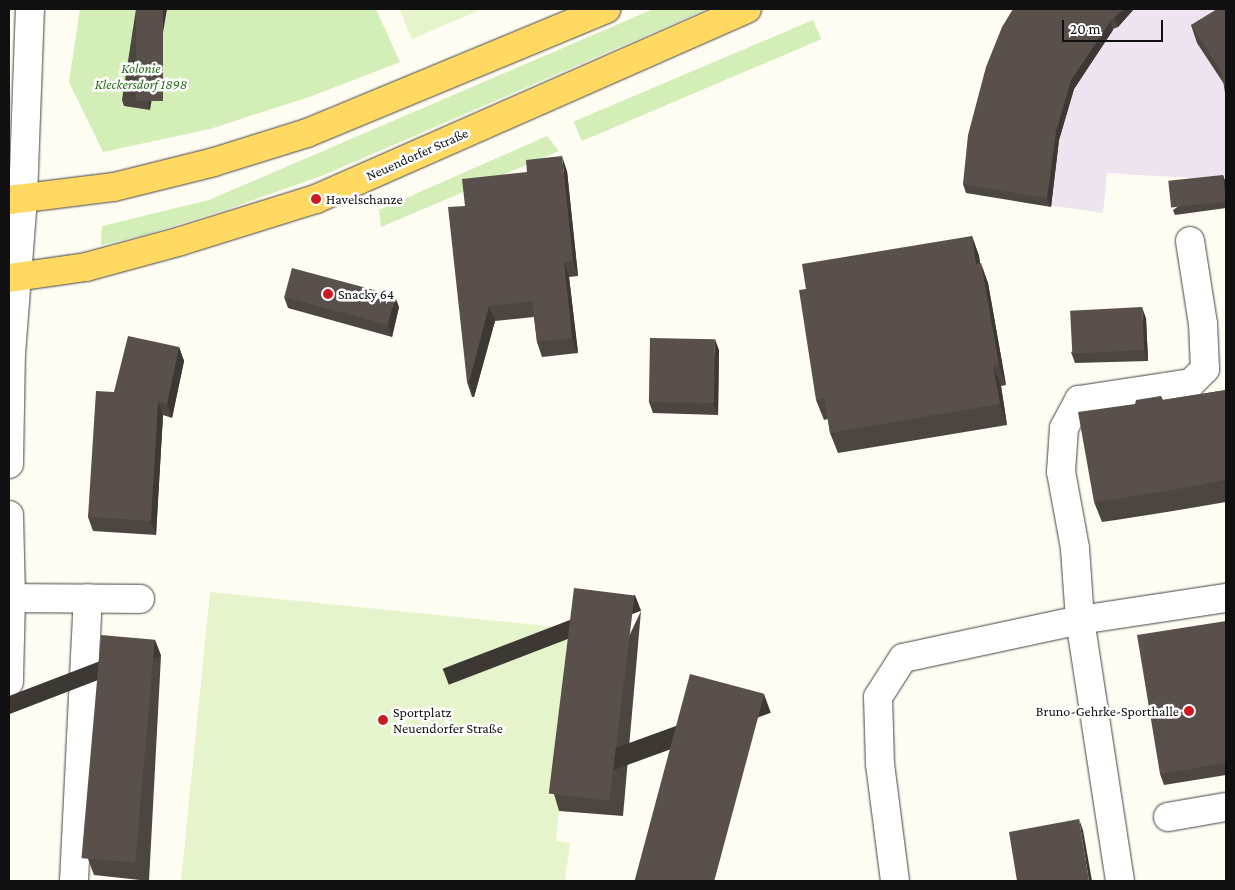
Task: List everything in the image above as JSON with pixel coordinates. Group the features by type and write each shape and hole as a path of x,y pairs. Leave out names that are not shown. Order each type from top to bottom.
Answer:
{"main road":[{"path":"16,199 114,187 214,162 307,133 606,9"},
{"name":"Neuendorfer Straße","path":"13,278 86,266 181,241 316,199 747,9"}],"street":[{"path":"9,464 16,199 30,9"},
{"path":"1190,241 1203,324 1205,369 1191,383"},
{"path":"1120,881 1080,620 1075,548 1061,472 1064,428 1079,400 1226,377"},
{"path":"9,515 11,598 9,665"},
{"path":"11,598 140,599"},
{"path":"74,881 88,598"},
{"path":"887,878 878,696 903,658 1080,620 1226,598"},
{"path":"1168,817 1226,807"}],"shaded area":[{"path":"1021,9 1226,9 1226,180 1107,173 1103,213 966,193 971,144"}],"green space":[{"name":"Kolonie Kleckersdorf 1898","path":"80,9 376,9 400,62 312,96 210,129 103,152 69,82"},
{"path":"399,9 482,9 412,39"},
{"path":"653,9 707,9 324,175 225,210 144,235 101,245 102,226 209,200"},
{"path":"813,20 821,39 582,141 574,122"},
{"path":"547,136 559,151 381,227 379,210"},
{"name":"Sportplatz Neuendorfer Straße","path":"210,592 577,629 556,841 570,843 565,881 181,881"}],"building":[{"path":"136,9 163,9 163,101 136,101"},
{"path":"1013,9 1123,9 1107,22 1110,22 1071,80 1056,131 1047,198 963,184 968,135 986,67 1002,27"},
{"path":"1217,9 1226,9 1226,93 1222,73 1191,25"},
{"path":"562,156 573,261 564,262 572,338 537,342 532,301 489,306 469,382 467,382 448,207 465,206 462,179 527,172 526,160"},
{"path":"1223,175 1226,202 1171,208 1168,181"},
{"path":"972,236 976,264 981,263 999,365 993,366 1000,404 830,433 824,398 816,400 799,290 806,289 802,264"},
{"path":"292,268 395,296 388,325 284,297"},
{"path":"1142,307 1144,350 1072,354 1070,311"},
{"path":"128,336 179,347 167,404 158,401 151,521 88,517 96,391 114,392"},
{"path":"650,338 715,339 714,403 649,402"},
{"path":"1226,390 1226,480 1094,502 1078,412 1135,404 1136,400 1161,396 1162,400"},
{"path":"574,588 635,595 609,801 549,793"},
{"name":"Bruno-Gehrke-Sporthalle","path":"1226,621 1226,763 1160,774 1137,635"},
{"path":"101,635 155,640 135,863 81,858"},
{"path":"690,674 764,694 714,881 635,881"},
{"path":"1079,819 1089,881 1017,881 1009,832"}],"place":[{"name":"Havelschanze","path":"316,199"},
{"name":"Snacky 64","path":"328,294"},
{"name":"Bruno-Gehrke-Sporthalle","path":"1189,711"},
{"name":"Sportplatz Neuendorfer Straße","path":"383,720"}]}
